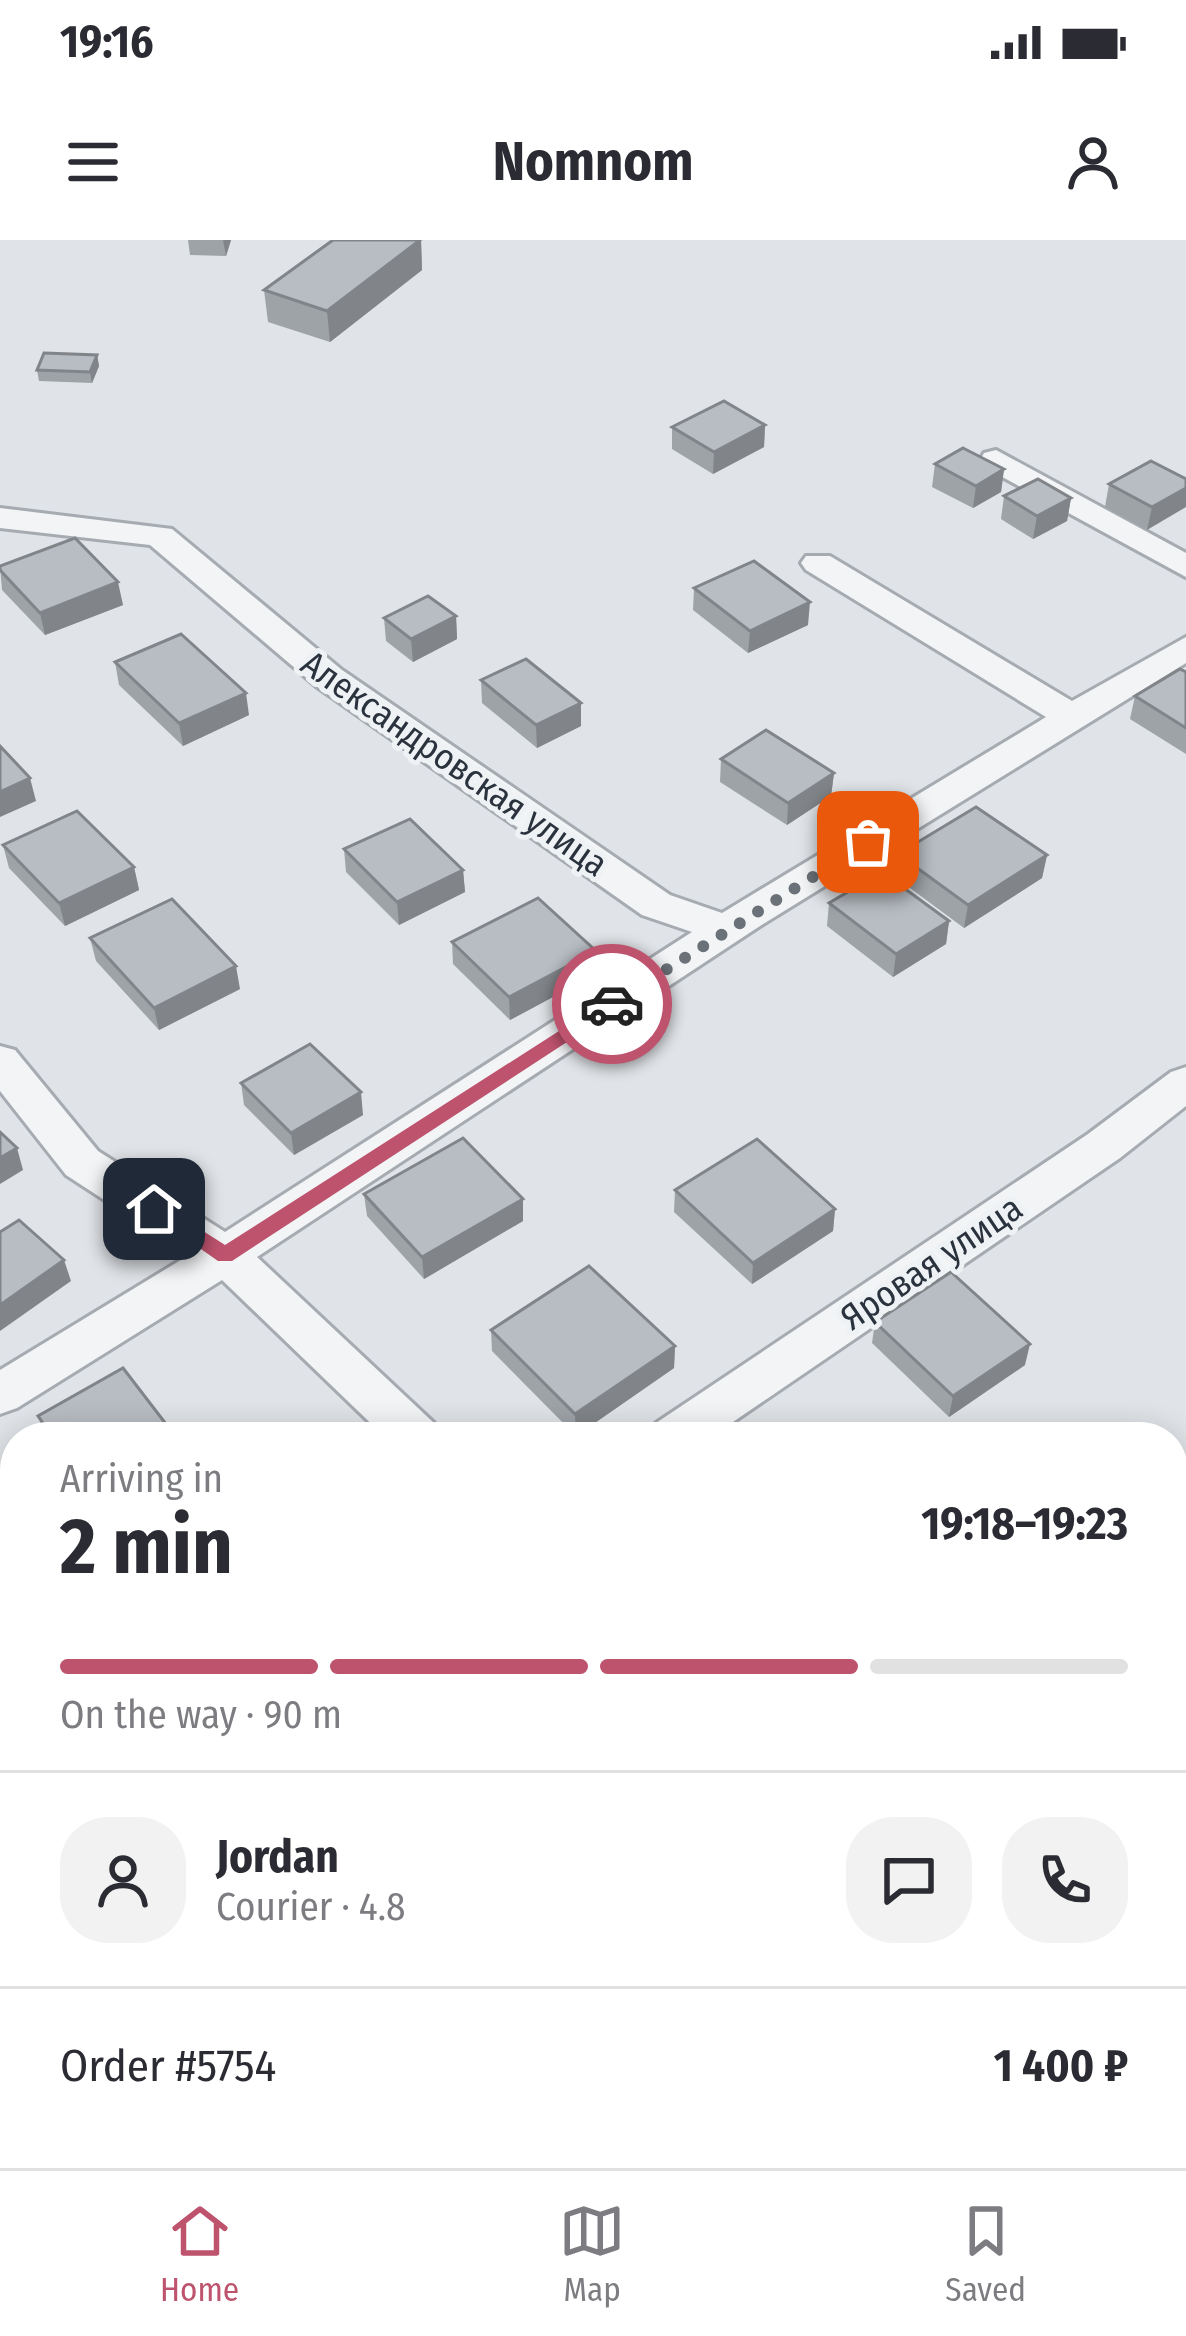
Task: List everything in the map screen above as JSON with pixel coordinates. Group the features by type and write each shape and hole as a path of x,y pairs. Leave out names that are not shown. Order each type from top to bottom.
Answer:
{"street":[{"path":"996,460 1186,567"},
{"name":"Александровская улица","path":"0,518 160,536 329,678 656,905 726,929"},
{"path":"818,563 1072,717"},
{"path":"0,1394 225,1256 726,929 1186,647"},
{"path":"0,1060 82,1162 225,1256 401,1422"},
{"name":"Яровая улица","path":"695,1422 1104,1146 1186,1083"}],"building":[{"path":"333,240 420,240 327,311 264,290"},
{"path":"44,353 97,355 90,372 37,370"},
{"path":"724,401 765,425 714,452 672,427"},
{"path":"963,448 1004,469 976,486 935,464"},
{"path":"1151,461 1186,479 1186,488 1152,507 1109,484"},
{"path":"1038,479 1071,498 1037,516 1004,496"},
{"path":"75,538 118,582 40,613 0,566"},
{"path":"754,561 810,602 750,631 694,588"},
{"path":"428,596 456,616 411,639 384,618"},
{"path":"181,634 246,693 179,723 115,662"},
{"path":"526,659 581,703 536,725 481,680"},
{"path":"1180,669 1186,672 1186,728 1135,696"},
{"path":"766,730 834,773 788,803 721,759"},
{"path":"0,746 30,778 0,792"},
{"path":"976,807 1047,855 968,905 898,854"},
{"path":"77,811 134,867 59,903 3,845"},
{"path":"410,819 463,870 397,902 344,849"},
{"path":"882,872 949,921 896,954 829,903"},
{"path":"538,898 596,951 509,997 452,942"},
{"path":"172,899 236,966 154,1008 90,938"},
{"path":"310,1044 361,1092 291,1133 241,1083"},
{"path":"0,1132 17,1148 0,1158"},
{"path":"463,1138 523,1199 422,1257 364,1194"},
{"path":"757,1139 835,1209 753,1263 675,1190"},
{"path":"19,1220 64,1260 0,1305 0,1232"},
{"path":"589,1266 675,1346 575,1414 491,1330"},
{"path":"951,1272 1030,1344 953,1396 875,1322"},
{"path":"123,1368 164,1422 42,1422 38,1416"}],"way so far":[{"path":"612,1004 868,842"}],"route":[{"path":"154,1209 225,1256 612,1004"}]}
